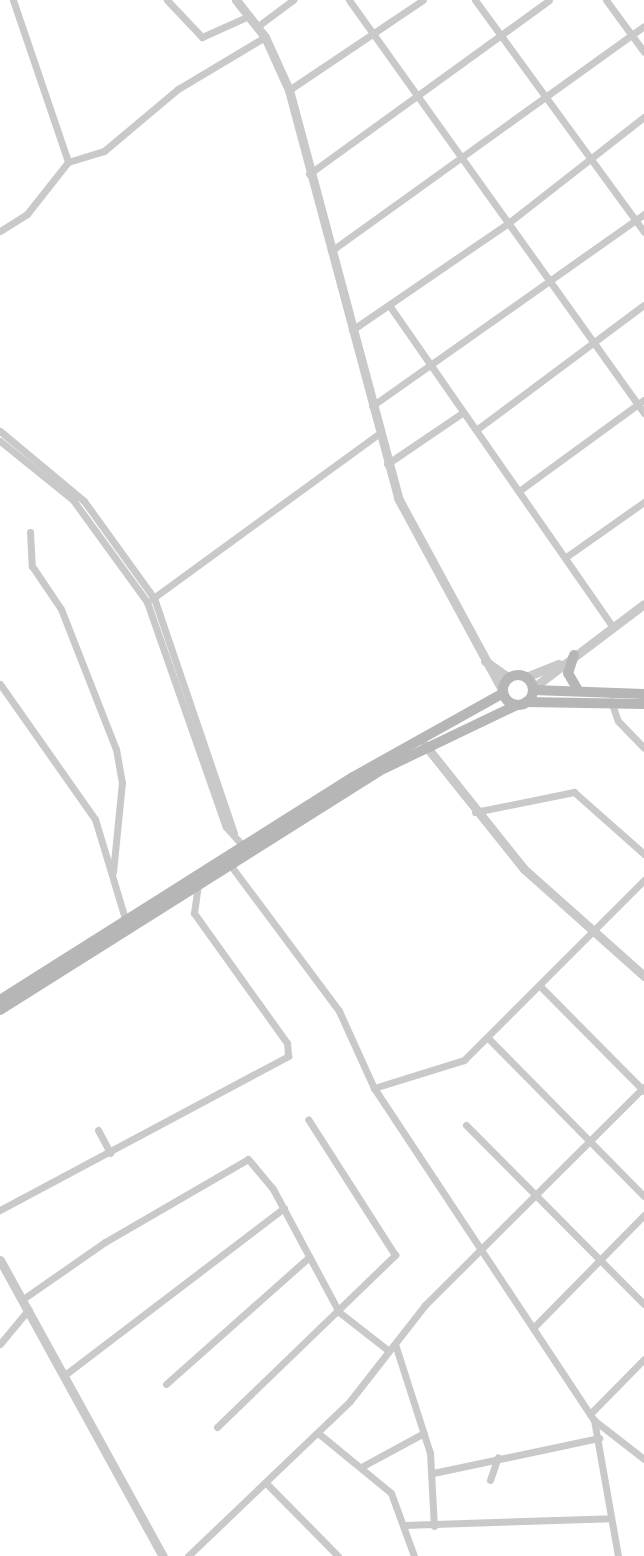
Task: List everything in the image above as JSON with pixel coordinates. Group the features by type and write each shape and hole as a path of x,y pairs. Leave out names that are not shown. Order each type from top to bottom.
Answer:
{"main road":[{"path":"570,658 568,673 578,690"},
{"path":"0,1000 503,692 509,678 526,677 533,689"},
{"path":"522,704 533,689"},
{"path":"533,689 644,694"},
{"path":"503,692 522,704"},
{"path":"0,1010 127,925 198,886 231,866 246,851 425,745 522,704 611,701 644,704"}],"street":[{"path":"13,0 68,162"},
{"path":"167,0 202,37 249,16"},
{"path":"236,0 265,37 289,90 385,465 479,656 503,692"},
{"path":"258,26 293,0"},
{"path":"349,0 507,224 641,402 644,413"},
{"path":"289,90 423,0"},
{"path":"475,0 644,232"},
{"path":"309,174 549,0"},
{"path":"606,0 644,52"},
{"path":"329,252 462,160 644,26"},
{"path":"0,231 27,214 68,162 104,151 178,89 265,37"},
{"path":"349,331 507,224 644,117"},
{"path":"370,407 431,367 644,214"},
{"path":"389,305 612,626"},
{"path":"476,430 592,340 644,305"},
{"path":"519,491 641,402"},
{"path":"385,465 462,413"},
{"path":"0,431 84,501 151,600 234,833 246,851"},
{"path":"151,600 377,435"},
{"path":"0,441 73,500 151,600"},
{"path":"566,557 644,502"},
{"path":"30,532 32,566 61,609 116,749 122,782 113,872"},
{"path":"533,689 644,604"},
{"path":"479,656 509,678"},
{"path":"526,677 570,658"},
{"path":"0,684 95,819 127,925"},
{"path":"611,701 618,721 644,748"},
{"path":"425,745 475,812 592,931 644,976"},
{"path":"475,812 574,792 644,854"},
{"path":"231,866 342,1016 374,1088 535,1326 592,1417 599,1438 618,1556"},
{"path":"374,1088 457,1064 541,987 644,880"},
{"path":"0,1210 110,1153 289,1053 194,913 198,886"},
{"path":"188,1556 318,1433 395,1344 587,1142 643,1089 541,987"},
{"path":"488,1038 587,1142 644,1196"},
{"path":"217,1427 339,1312 395,1251 308,1119"},
{"path":"466,1125 644,1304"},
{"path":"98,1130 110,1153"},
{"path":"23,1299 241,1160 253,1161 284,1208 339,1312 389,1351"},
{"path":"66,1374 284,1208"},
{"path":"535,1326 644,1215"},
{"path":"166,1384 308,1258"},
{"path":"0,1260 66,1374 163,1556"},
{"path":"0,1344 29,1309"},
{"path":"395,1344 424,1433 433,1473 434,1526"},
{"path":"592,1417 644,1359"},
{"path":"592,1417 644,1459"},
{"path":"318,1433 363,1466 391,1493 414,1556"},
{"path":"363,1466 424,1433"},
{"path":"433,1473 599,1438"},
{"path":"490,1480 498,1457"},
{"path":"267,1484 338,1556"},
{"path":"404,1525 611,1518"}]}
